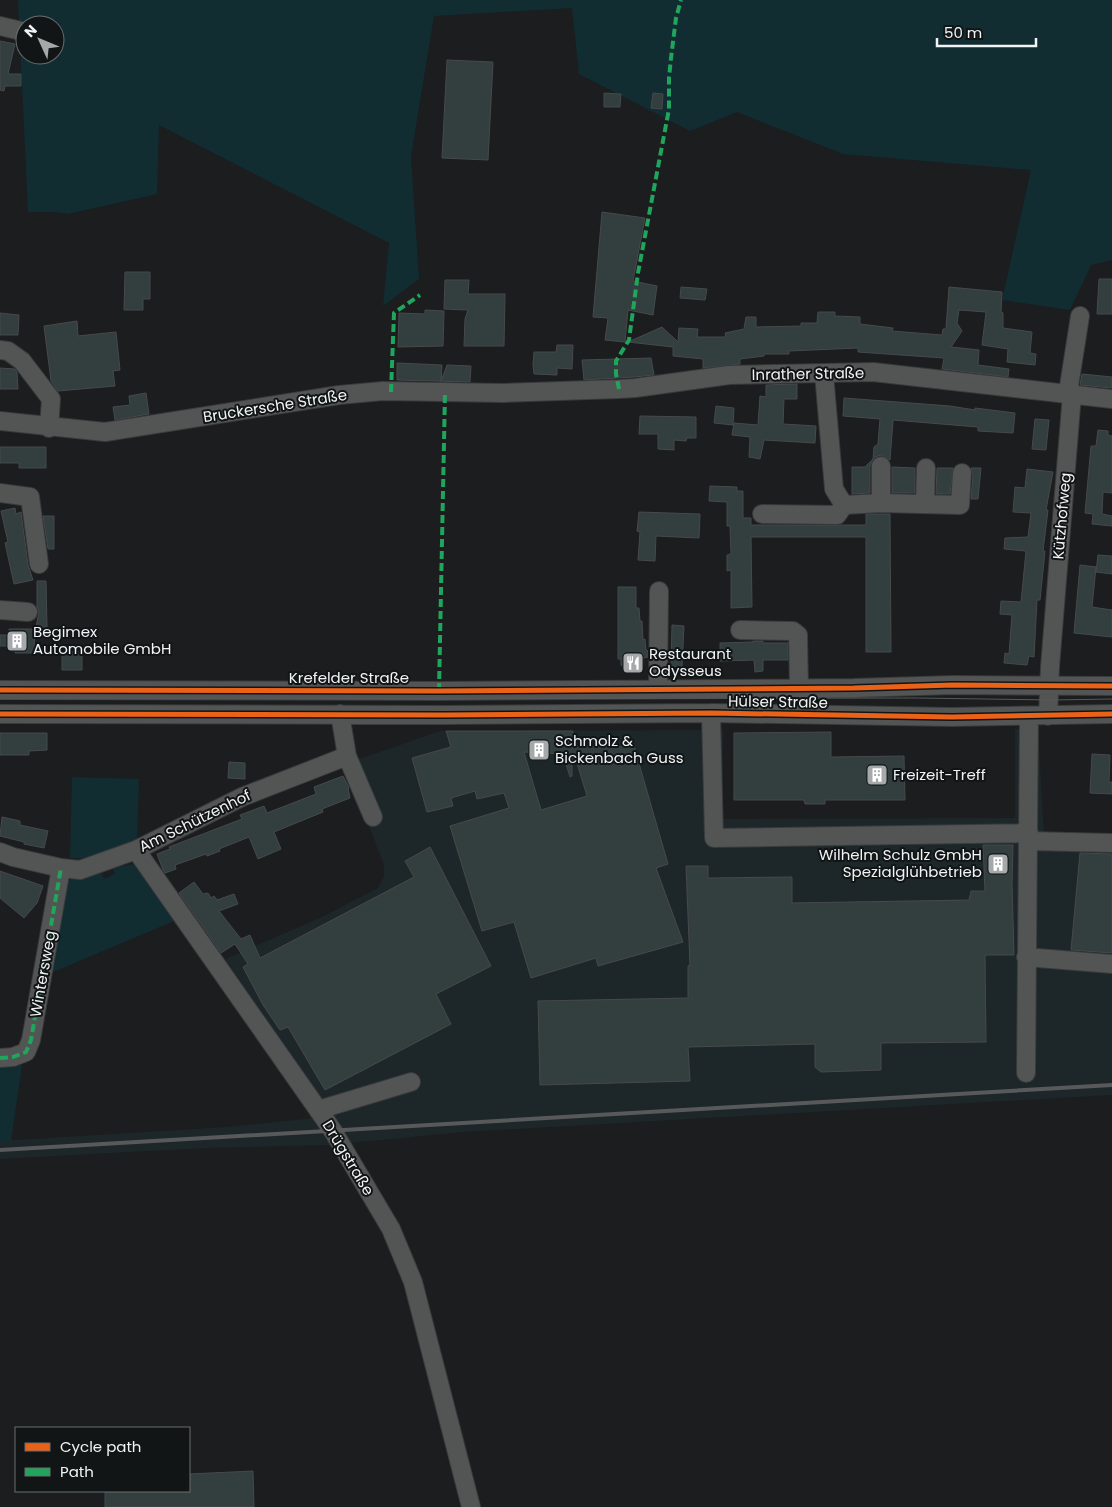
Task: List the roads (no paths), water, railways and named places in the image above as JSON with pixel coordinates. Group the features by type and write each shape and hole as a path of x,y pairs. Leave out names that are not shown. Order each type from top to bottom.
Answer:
{"street":[{"path":"0,26 15,30"},
{"name":"Kützhofweg","path":"1048,716 1072,394 1069,386 1080,316"},
{"path":"0,350 8,351 22,361 51,399 49,428"},
{"name":"Inrather Straße","path":"503,393 635,388 729,375 873,372 1112,399"},
{"path":"824,374 834,489 844,505"},
{"name":"Bruckersche Straße","path":"0,421 49,428 106,432 340,395 383,391 503,393"},
{"path":"881,466 881,503"},
{"path":"925,504 926,468"},
{"path":"844,505 881,503 960,505 962,473"},
{"path":"0,493 30,498 40,564"},
{"path":"762,514 837,515 844,505"},
{"path":"658,689 659,591"},
{"path":"0,610 28,612"},
{"path":"740,630 793,631 798,635 799,688"},
{"name":"Hülser Straße","path":"698,689 953,685 1112,686"},
{"name":"Krefelder Straße","path":"0,690 449,691 698,689"},
{"path":"711,713 714,838 1029,837 1112,844"},
{"name":"Hülser Straße","path":"340,714 711,713 1048,716 1112,714"},
{"path":"0,714 340,714 347,756 373,816"},
{"path":"1026,1073 1029,716"},
{"name":"Am Schützenhof","path":"0,852 13,857 61,868 80,870 136,850 242,797 347,756"},
{"name":"Drügstraße","path":"136,850 333,1131 391,1229 413,1282 471,1507"},
{"name":"Wintersweg","path":"0,1058 13,1057 26,1052 32,1040 61,868"},
{"path":"1026,957 1112,964"},
{"path":"318,1110 411,1082"}],"tram line":[{"path":"0,699 1112,699"}],"railway":[{"path":"0,1150 1112,1085"}],"place":[{"name":"Begimex Automobile GmbH","path":"17,641"},
{"name":"Restaurant Odysseus","path":"633,663"},
{"name":"Schmolz & Bickenbach Guss","path":"539,750"},
{"name":"Freizeit-Treff","path":"877,775"},
{"name":"Wilhelm Schulz GmbH Spezialglühbetrieb","path":"998,864"}]}
